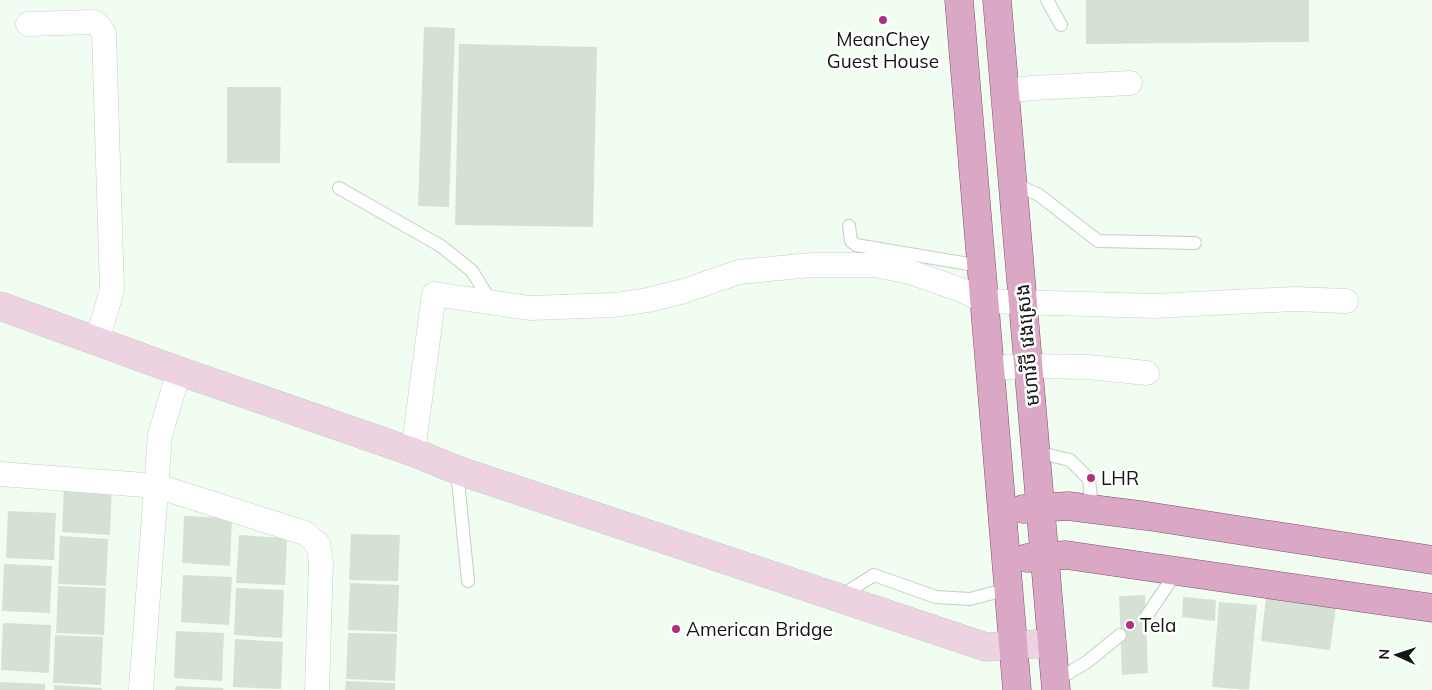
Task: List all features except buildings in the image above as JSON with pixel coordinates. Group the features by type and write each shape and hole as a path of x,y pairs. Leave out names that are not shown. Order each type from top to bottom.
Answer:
{"main road":[{"name":"មហាវិថី វេងស្រេង","path":"959,0 1016,690"},
{"name":"មហាវិថី វេងស្រេង","path":"997,0 1056,686"},
{"path":"1002,511 1068,506 1432,560"},
{"path":"1006,560 1066,555 1432,608"}],"street":[{"path":"28,24 94,22 104,34 112,290 97,341"},
{"path":"1005,91 1130,83"},
{"path":"413,452 434,294 530,308 614,305 648,300 684,291 740,272 811,265 875,265 910,272 964,291 984,301 1154,306 1294,299 1346,301"},
{"path":"0,306 179,371 413,452 457,470 986,647 1052,643"},
{"path":"990,368 1028,366 1088,367 1147,373"},
{"path":"141,690 160,435 179,371"},
{"path":"0,474 157,486 305,532 318,544 321,562 317,690"}],"lane":[{"path":"1047,0 1061,25"},
{"path":"1013,183 1038,195 1098,241 1195,242"},
{"path":"338,188 441,246 472,271 491,302"},
{"path":"849,226 851,241 856,245 981,266"},
{"path":"1036,452 1070,460 1089,479 1092,509"},
{"path":"457,470 468,581"},
{"path":"1146,617 1176,572"},
{"path":"838,598 874,575 936,597 970,599 1008,589"},
{"path":"1056,686 1120,635"}],"place":[{"name":"MeanChey Guest House","path":"883,20"},
{"name":"LHR","path":"1091,478"},
{"name":"Tela","path":"1130,625"},
{"name":"American Bridge","path":"676,629"}]}
